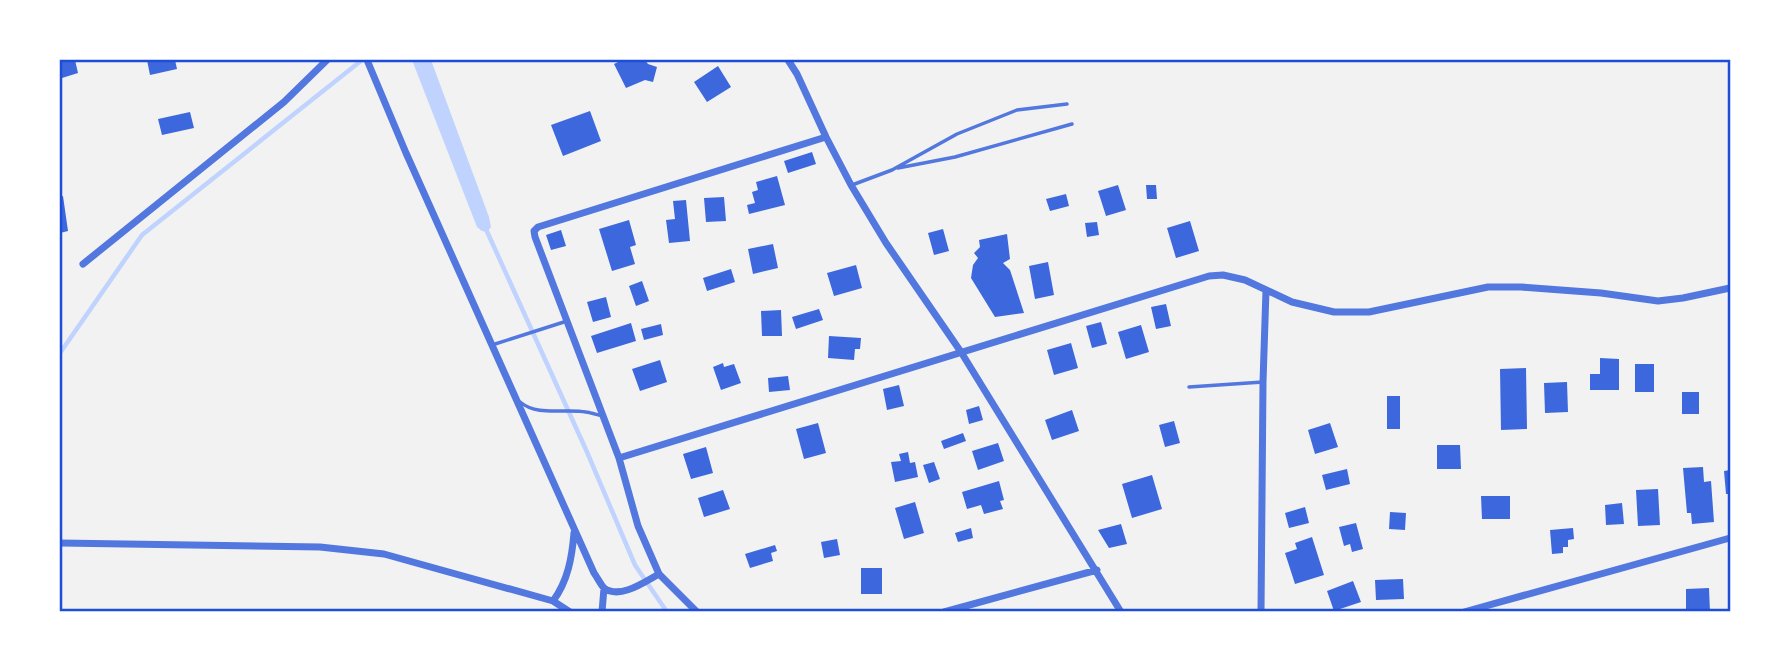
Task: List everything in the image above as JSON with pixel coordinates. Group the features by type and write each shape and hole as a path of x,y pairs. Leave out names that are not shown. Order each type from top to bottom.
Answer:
{"street":[{"path":"83,264 284,102 327,60"},
{"path":"367,60 594,573 604,588 615,592 630,590 659,574"},
{"path":"788,60 851,185 886,243 961,352 1121,611"},
{"path":"697,611 659,574 638,526 619,458 534,231 538,227 826,137"},
{"path":"619,458 1209,276 1223,275 1245,280 1292,302 1334,312 1369,312 1488,287 1587,292 1658,301 1731,288"},
{"path":"1261,611 1266,289"},
{"path":"552,601 561,590 572,558 574,529"},
{"path":"1464,611 1731,538"},
{"path":"60,542 320,547 384,554 552,601 570,611"},
{"path":"944,611 1097,570"},
{"path":"602,611 604,588"}],"lane":[{"path":"892,170 957,134 1017,110 1067,104"},
{"path":"851,185 892,170 955,157 1072,124"},
{"path":"492,345 567,321"},
{"path":"1189,387 1263,382"},
{"path":"515,398 535,410 586,412 603,416"}],"water":[{"path":"412,60 431,60 489,217 491,227 487,232 477,227"}],"building":[{"path":"60,60 75,60 78,73 62,78"},
{"path":"147,60 175,60 177,69 150,75"},
{"path":"622,60 645,60 657,67 653,82 645,80 626,88 614,64"},
{"path":"718,66 731,87 707,102 694,82"},
{"path":"590,111 601,141 563,156 551,125"},
{"path":"190,112 194,128 162,135 158,119"},
{"path":"812,152 816,164 788,173 784,161"},
{"path":"777,176 785,205 749,214 747,205 755,203 752,192 758,190 756,182"},
{"path":"1118,185 1126,210 1106,216 1098,191"},
{"path":"1146,185 1156,185 1157,199 1147,199"},
{"path":"1066,194 1069,206 1050,211 1046,199"},
{"path":"63,196 68,231 60,233 60,197"},
{"path":"724,197 726,221 706,222 704,198"},
{"path":"686,200 690,241 669,243 666,220 675,219 673,201"},
{"path":"629,220 636,245 630,247 635,264 612,271 599,229"},
{"path":"1190,221 1199,251 1176,258 1167,228"},
{"path":"1097,222 1099,235 1087,237 1085,223"},
{"path":"943,229 949,251 934,255 928,233"},
{"path":"561,230 566,246 551,250 546,235"},
{"path":"1007,234 1010,259 1003,263 1010,270 1024,313 995,317 971,278 973,265 978,258 974,253 980,247 979,240"},
{"path":"773,244 778,268 753,274 748,249"},
{"path":"1048,262 1054,295 1035,299 1029,266"},
{"path":"856,265 862,288 834,296 827,273"},
{"path":"731,269 735,282 707,291 703,278"},
{"path":"642,281 649,301 636,306 629,286"},
{"path":"606,297 611,317 593,322 587,302"},
{"path":"1166,304 1171,326 1156,329 1151,307"},
{"path":"819,309 823,320 796,329 792,317"},
{"path":"781,310 782,336 762,336 761,311"},
{"path":"1101,322 1107,344 1092,348 1086,326"},
{"path":"631,323 636,341 597,353 591,336"},
{"path":"661,324 663,335 644,340 641,329"},
{"path":"1141,325 1149,352 1126,359 1118,332"},
{"path":"829,336 861,338 860,349 855,349 854,360 828,358"},
{"path":"1071,343 1078,368 1054,375 1047,350"},
{"path":"1600,358 1619,359 1619,390 1590,390 1590,374 1600,374"},
{"path":"660,360 667,382 640,391 632,369"},
{"path":"723,363 724,367 734,364 741,383 721,390 713,367"},
{"path":"1635,364 1654,364 1654,392 1635,392"},
{"path":"1526,368 1527,429 1501,430 1500,369"},
{"path":"788,376 790,390 769,392 768,378"},
{"path":"1567,382 1568,412 1545,413 1544,383"},
{"path":"899,385 904,406 887,410 883,389"},
{"path":"1682,392 1699,392 1699,414 1682,414"},
{"path":"1387,396 1400,396 1400,429 1387,429"},
{"path":"979,406 983,420 969,424 966,410"},
{"path":"1072,410 1079,431 1052,440 1045,420"},
{"path":"1174,421 1180,443 1165,447 1159,425"},
{"path":"818,423 826,453 804,459 796,429"},
{"path":"1330,423 1338,447 1315,454 1308,430"},
{"path":"963,433 966,441 944,449 941,441"},
{"path":"998,443 1004,461 978,470 972,451"},
{"path":"1437,445 1460,445 1461,469 1437,469"},
{"path":"706,447 713,473 691,479 683,454"},
{"path":"908,452 910,463 915,462 918,477 895,482 891,462 901,461 899,454"},
{"path":"934,462 940,479 929,483 923,465"},
{"path":"1703,467 1704,482 1711,481 1714,522 1692,524 1691,513 1687,513 1683,468"},
{"path":"1347,469 1350,484 1326,490 1322,475"},
{"path":"1730,470 1730,494 1726,494 1724,471"},
{"path":"1152,475 1162,509 1132,518 1122,484"},
{"path":"999,481 1004,500 1000,501 1003,509 984,514 981,505 967,509 962,492"},
{"path":"1658,489 1660,525 1638,526 1636,490"},
{"path":"723,490 730,509 704,517 698,498"},
{"path":"1481,496 1510,496 1510,519 1482,519"},
{"path":"915,502 924,533 904,539 895,508"},
{"path":"1622,503 1624,524 1606,525 1605,505"},
{"path":"1305,507 1309,523 1289,528 1285,513"},
{"path":"1390,512 1406,513 1405,530 1389,529"},
{"path":"1356,523 1363,549 1352,552 1350,544 1344,546 1339,527"},
{"path":"1121,524 1127,544 1109,548 1098,530"},
{"path":"971,528 973,538 958,542 955,533"},
{"path":"1573,528 1574,539 1568,540 1568,547 1563,547 1563,553 1552,554 1550,530"},
{"path":"1312,537 1324,575 1295,584 1285,553 1297,549 1295,543"},
{"path":"837,539 840,555 824,558 821,542"},
{"path":"775,545 777,551 771,553 773,561 750,568 745,554"},
{"path":"861,568 882,568 882,594 861,594"},
{"path":"1403,579 1404,599 1376,600 1375,580"},
{"path":"1353,581 1361,602 1334,611 1327,591"},
{"path":"1709,588 1710,612 1686,612 1686,589"}],"waterway":[{"path":"60,353 142,235 362,60"},
{"path":"485,227 635,565 667,612"}]}
